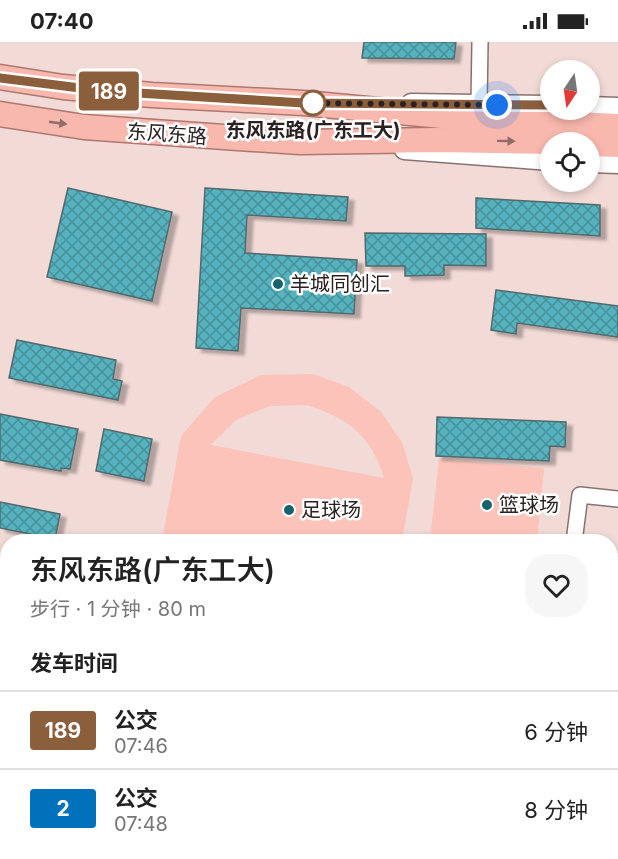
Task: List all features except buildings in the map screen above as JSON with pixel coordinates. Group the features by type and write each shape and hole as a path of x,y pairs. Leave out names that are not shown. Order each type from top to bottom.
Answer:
{"highway":[{"name":"东风东路","path":"0,78 113,92 304,103 429,116 618,126"},
{"name":"东风东路","path":"0,114 134,132 300,142 437,140 540,142"},
{"path":"600,144 618,145"}],"street":[{"path":"479,104 480,42"},
{"path":"304,103 540,105"},
{"path":"600,106 618,107"},
{"path":"300,142 540,160"},
{"path":"600,163 618,164"},
{"path":"575,534 580,495 618,499"}],"shaded area":[{"path":"313,374 349,387 380,411 402,442 413,479 403,534 163,534 181,436 215,397 261,375","holes":["307,405 335,416 365,439 384,478 211,445 236,420 270,406"]},
{"name":"篮球场","path":"439,459 544,468 538,534 431,534"}],"bus line":[{"name":"189","path":"0,78 63,87 152,95 304,103 540,105"}],"place":[{"name":"东风东路(广东工大)","path":"313,103"},
{"name":"羊城同创汇","path":"278,284"},
{"name":"篮球场","path":"487,505"},
{"name":"足球场","path":"289,510"}],"route":[{"path":"313,103 304,103 497,105"}]}
